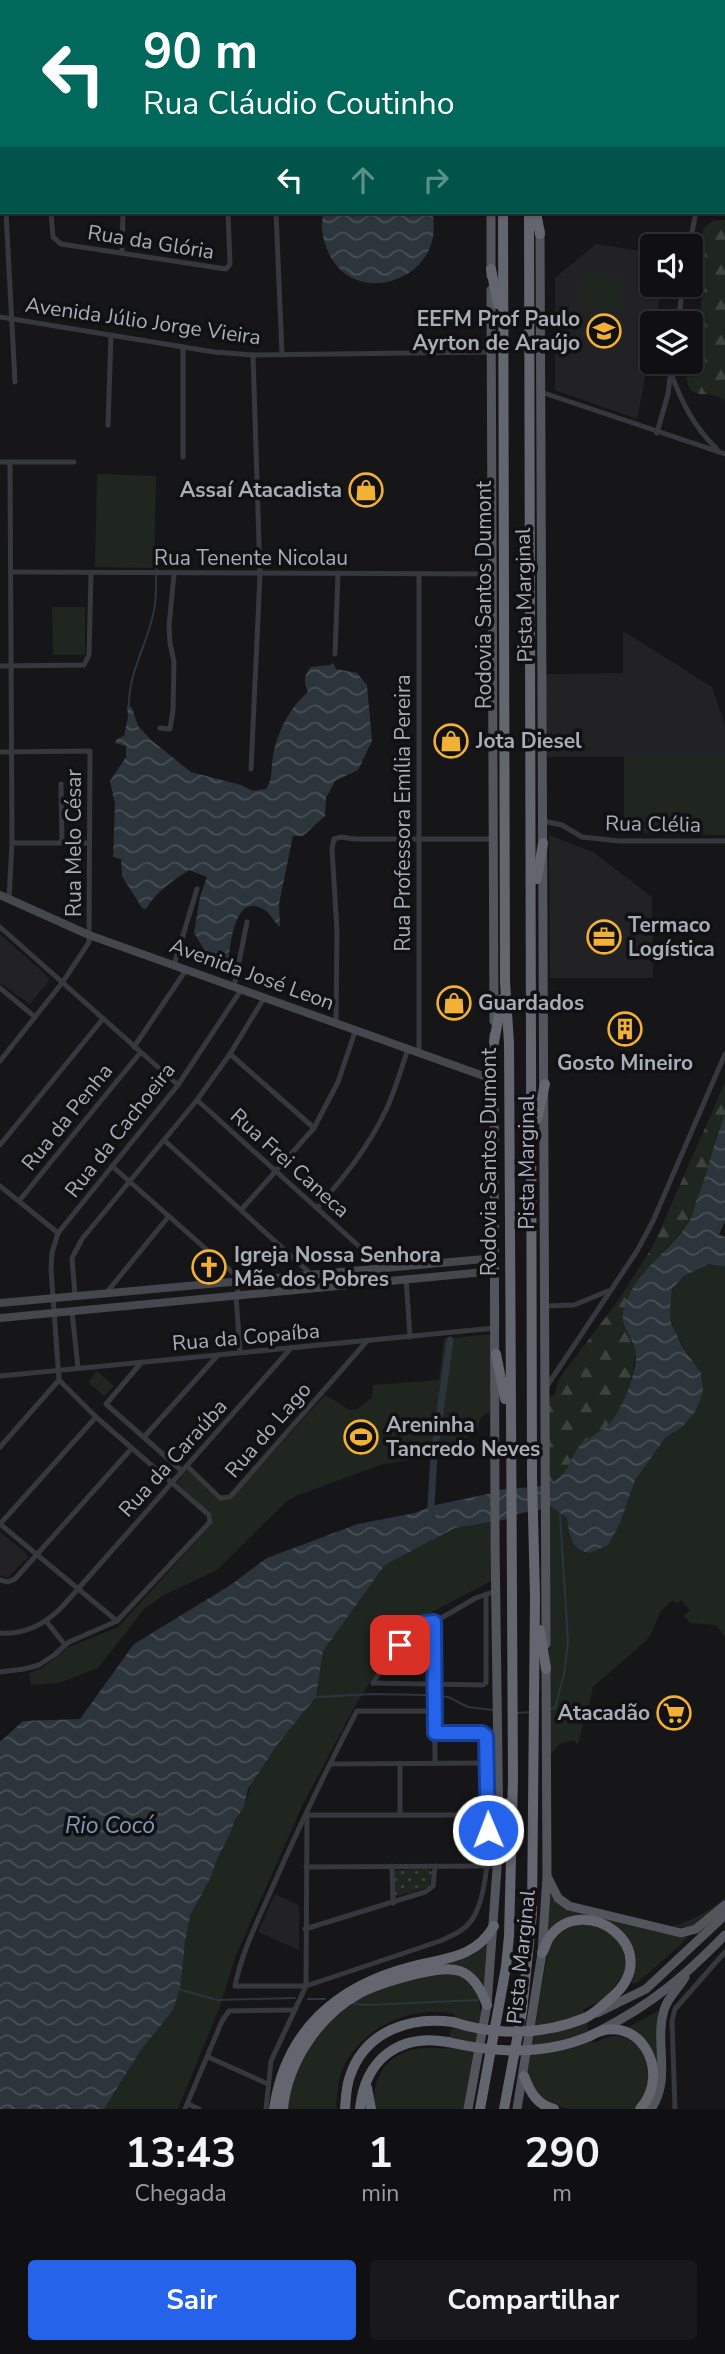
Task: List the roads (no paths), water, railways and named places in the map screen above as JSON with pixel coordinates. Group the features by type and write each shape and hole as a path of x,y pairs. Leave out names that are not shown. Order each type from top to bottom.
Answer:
{"highway":[{"name":"Rodovia Santos Dumont","path":"480,2109 507,1957 513,1780 509,1043 505,982 503,214"},
{"name":"Rodovia Santos Dumont","path":"504,2109 522,2012 531,1931 541,1730 532,1476 529,214"},
{"path":"538,214 540,234"},
{"path":"491,269 502,331"},
{"path":"532,920 543,843"},
{"path":"494,1042 505,982"},
{"path":"533,1139 545,1084"},
{"path":"496,1354 510,1424"},
{"path":"535,1597 546,1669"},
{"path":"499,1841 513,1780"},
{"path":"338,2109 342,2087 364,2049 393,2028 418,2021 436,2020 508,2032 539,2031 590,2016 622,1989 628,1980 631,1962 626,1944 605,1924 595,1921 572,1922 549,1938 542,1953"},
{"path":"274,2109 287,2062 308,2027 334,2002 357,1986 377,1977 464,1954 482,1943 494,1926"},
{"path":"283,2109 287,2086 306,2046 327,2020 358,1994 390,1980 443,1968 454,1969 473,1978 480,1986 487,2005"},
{"path":"360,2109 367,2080 381,2060 391,2051 417,2039 502,2051 551,2049 595,2033 620,2031 643,2043 653,2063 651,2094 640,2109"},
{"path":"524,2076 537,2100 554,2109"},
{"path":"345,2109 348,2079"},
{"path":"367,2080 371,2109"}],"main road":[{"name":"Pista Marginal","path":"468,2109 487,2005 494,1926 493,1866 499,1841 492,1763 497,1730 497,1685 491,214"},
{"name":"Pista Marginal","path":"540,234 546,1476 546,1669 541,1686"},
{"name":"Pista Marginal","path":"517,2109 542,1953 547,1876 541,1730"},
{"path":"547,1876 558,1898 569,1906 681,1933 696,1929 725,1905"},
{"path":"590,2016 646,1989 725,1915"},
{"path":"595,2033 645,2006 687,1974 725,1936"},
{"path":"651,2109 662,2083 663,2011 687,1974"}],"street":[{"path":"0,0 0,106"},
{"path":"6,214 15,382"},
{"name":"Rua da Glória","path":"51,214 53,237 61,244 221,269 229,267 228,214"},
{"path":"122,252 123,214"},
{"path":"276,214 282,355"},
{"path":"692,234 696,214"},
{"path":"0,229 8,230"},
{"name":"Avenida Júlio Jorge Vieira","path":"0,317 253,355 491,352"},
{"path":"108,425 111,335"},
{"path":"183,346 183,457"},
{"path":"251,769 260,575 253,355"},
{"path":"657,433 671,374"},
{"path":"671,374 689,416 703,435 722,453"},
{"path":"541,392 722,453"},
{"path":"0,462 74,462"},
{"path":"9,899 12,843 10,462"},
{"name":"Rua Tenente Nicolau","path":"11,572 492,574"},
{"path":"335,654 338,573"},
{"path":"0,666 84,665 89,655 90,574"},
{"path":"160,727 170,729 173,710 174,662 169,626 174,574"},
{"name":"Rua Professora Emília Pereira","path":"419,574 419,1052"},
{"name":"Rua Melo César","path":"12,752 90,751 89,935"},
{"path":"0,752 12,752"},
{"path":"61,784 62,843"},
{"name":"Rua Clélia","path":"543,821 562,825 582,837 619,841 725,841"},
{"path":"336,1022 337,931 333,840 336,837 495,839"},
{"path":"12,843 89,843"},
{"path":"174,965 197,889"},
{"name":"Avenida José Leon","path":"0,895 89,935 495,1080"},
{"path":"241,990 247,922"},
{"path":"0,927 178,1085"},
{"path":"1,1056 62,983 89,942 89,935"},
{"path":"134,1046 186,970"},
{"path":"0,988 35,1017"},
{"name":"Rua da Cachoeira","path":"59,1380 63,1370 51,1260 58,1233 178,1085 241,990"},
{"name":"Rua da Cachoeira","path":"72,1295 71,1268 76,1249 197,1100 230,1054 261,997"},
{"path":"0,1145 103,1020"},
{"path":"242,1210 314,1128 338,1082 356,1029"},
{"path":"317,1208 364,1150 387,1109 408,1048"},
{"name":"Rua da Penha","path":"19,1201 141,1053"},
{"path":"230,1054 314,1128"},
{"path":"544,1390 637,1251 653,1221 725,1054"},
{"name":"Rua Frei Caneca","path":"197,1100 382,1268"},
{"path":"164,1140 311,1274"},
{"path":"113,1167 241,1280"},
{"path":"0,1186 58,1233"},
{"path":"107,1292 169,1216"},
{"path":"495,1258 0,1303 1,1318 495,1271"},
{"path":"382,1268 384,1281"},
{"path":"406,1278 411,1337"},
{"path":"240,1352 236,1296 241,1280"},
{"path":"545,1306 583,1303 611,1290"},
{"path":"71,1312 77,1368"},
{"name":"Rua da Copaíba","path":"0,1376 495,1328"},
{"name":"Rua do Lago","path":"142,1362 106,1404 220,1498 230,1497 368,1341"},
{"name":"Rua da Caraúba","path":"47,1621 291,1348"},
{"path":"144,1437 218,1355"},
{"path":"0,1447 59,1380 96,1417 173,1481 209,1515 210,1520 117,1621 65,1645 39,1665 24,1670 0,1672"},
{"path":"96,1417 0,1524 117,1621"},
{"path":"0,1580 8,1582 15,1579 132,1448"},
{"path":"486,1594 486,1683 373,1683 387,1660 418,1625 434,1622 486,1594 496,1591"},
{"path":"0,1633 22,1632 47,1621 65,1645"},
{"path":"434,1622 435,1763"},
{"path":"434,1711 357,1711 306,1814 243,1958 235,1986 306,1986 440,1941 460,1932 471,1921 480,1906 493,1866 488,1815 492,1763 486,1738 482,1733 435,1733"},
{"path":"400,1763 400,1815"},
{"path":"331,1764 492,1763"},
{"path":"306,1814 488,1815"},
{"path":"266,2109 271,2061 306,1986 306,1814"},
{"path":"392,1866 393,1902"},
{"path":"305,1929 431,1888 435,1866"},
{"path":"306,1867 493,1866"},
{"path":"675,2109 672,2021 675,2009 725,1952"},
{"path":"199,2109 187,2106 229,2011 294,2010"},
{"path":"208,2057 268,2084"}],"water":[{"path":"324,214 432,214 433,236 426,256 412,271 394,280 375,283 356,280 339,268 327,249 322,222"},
{"path":"333,663 336,669 357,673 367,685 372,741 358,770 335,781 326,798 325,816 303,836 293,836 279,904 280,927 265,910 255,906 247,907 236,922 228,962 214,965 194,933 200,897 207,877 189,870 159,892 146,909 142,908 122,876 121,859 113,857 115,804 110,781 126,757 126,746 115,743 124,736 128,717 127,705 132,708 138,726 151,740 191,772 241,785 253,791 266,789 281,730 295,705 308,692 305,682 307,673 311,667"},
{"name":"Rio Cocó","path":"725,1115 725,1222 719,1234 725,1237 725,1267 708,1264 684,1276 672,1289 670,1309 671,1322 682,1346 701,1373 703,1392 695,1412 682,1427 665,1438 635,1481 620,1523 608,1545 590,1553 579,1549 570,1536 567,1518 552,1507 517,1514 508,1519 455,1528 385,1565 323,1651 316,1697 277,1745 248,1789 244,1807 235,1820 212,1875 190,1916 180,1989 173,2010 141,2050 104,2109 0,2109 0,1742 23,1721 80,1719 134,1644 229,1586 267,1558 358,1524 415,1513 431,1506 496,1490 541,1486 559,1478 581,1444 608,1425 623,1401 634,1373 636,1358 623,1318 627,1299 639,1278 689,1222"}],"waterway":[{"path":"129,706 132,680 153,617 157,565"},
{"path":"433,1513 431,1506 434,1455 450,1340"},
{"path":"550,1709 555,1708 564,1674 568,1642 560,1514"},
{"path":"315,1697 426,1695"},
{"path":"441,1696 468,1707 493,1710"},
{"path":"516,1713 531,1712"},
{"path":"178,1989 217,2000 295,1998"},
{"path":"308,1999 325,1999"},
{"path":"352,2003 366,2005 478,2000"}],"place":[{"name":"EEFM Prof Paulo Ayrton de Araújo","path":"604,331"},
{"name":"Assaí Atacadista","path":"366,490"},
{"name":"Jota Diesel","path":"451,741"},
{"name":"Termaco Logística","path":"604,937"},
{"name":"Guardados","path":"454,1003"},
{"name":"Gosto Mineiro","path":"625,1029"},
{"name":"Igreja Nossa Senhora Mãe dos Pobres","path":"209,1267"},
{"name":"Areninha Tancredo Neves","path":"361,1437"},
{"name":"Atacadão","path":"674,1713"}]}
